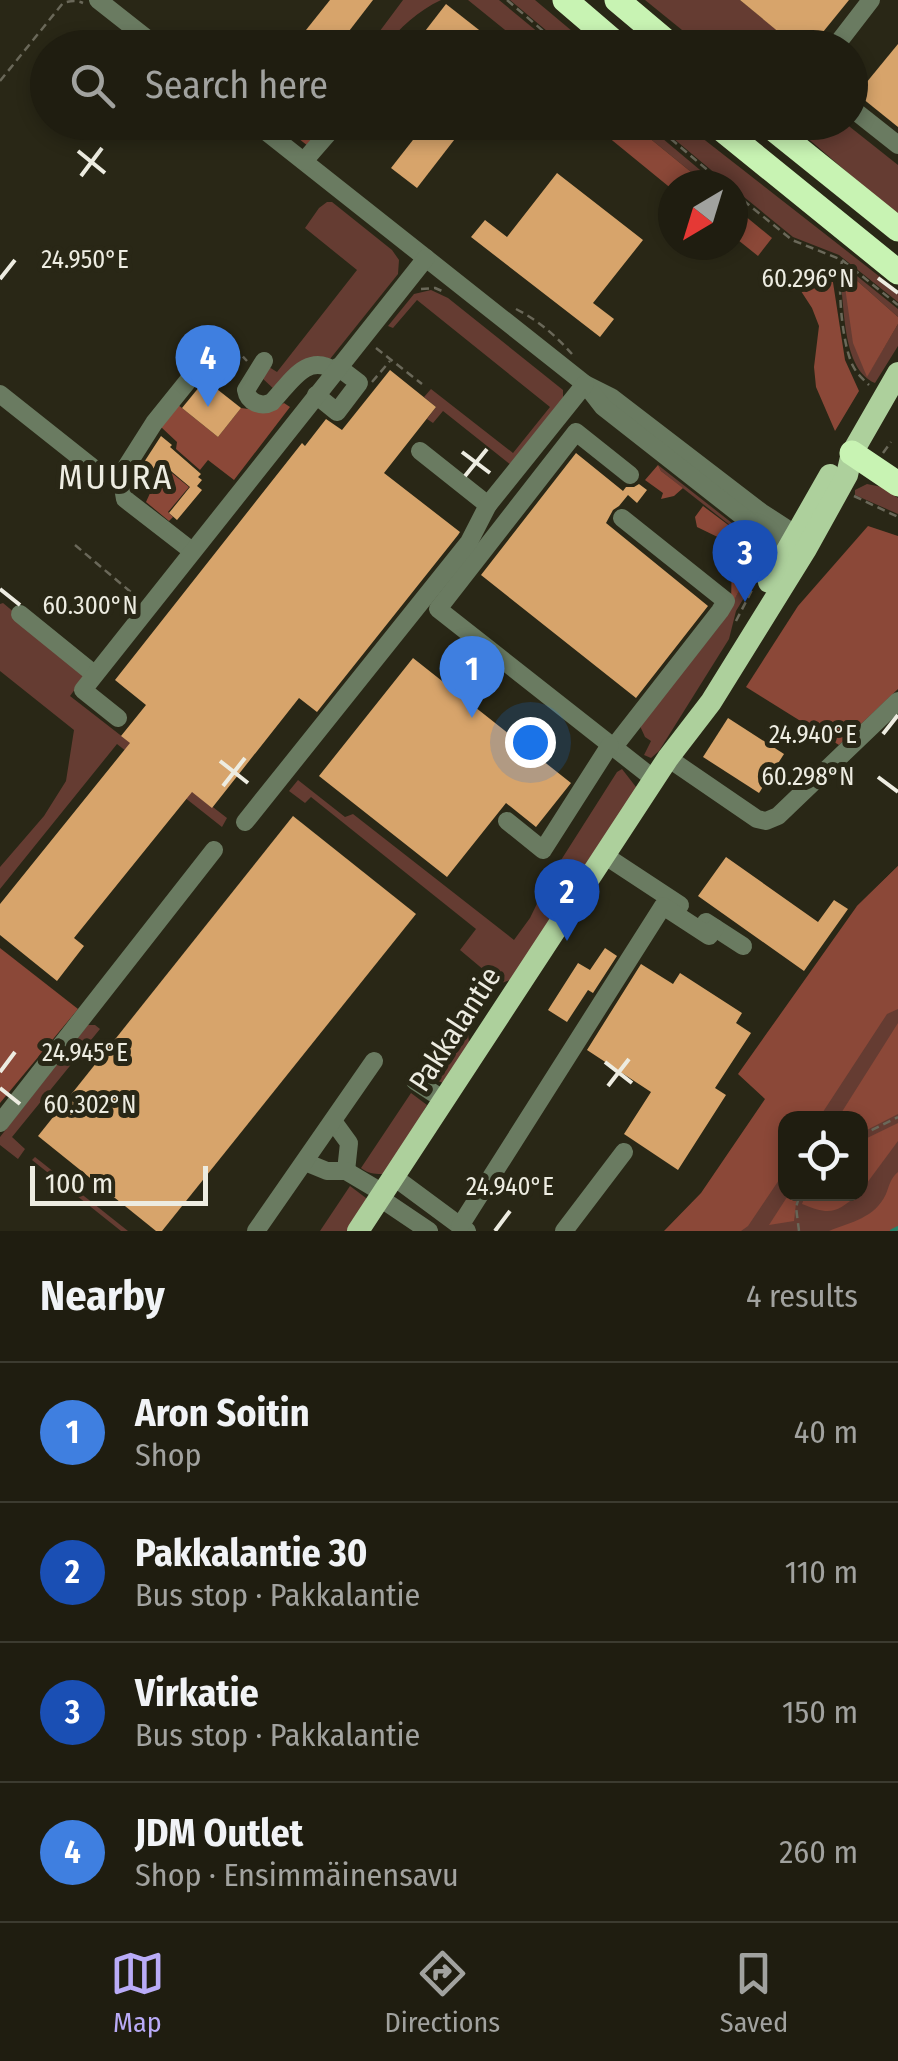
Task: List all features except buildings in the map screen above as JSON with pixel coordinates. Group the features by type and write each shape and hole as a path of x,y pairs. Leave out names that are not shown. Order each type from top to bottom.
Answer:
{"highway":[{"path":"564,0 600,30"},
{"path":"617,0 653,30"},
{"path":"735,140 898,272"},
{"path":"787,140 898,230"},
{"path":"852,453 898,484"}],"main road":[{"name":"Pakkalantie","path":"358,1231 668,758 711,702 796,544 847,476 852,453 898,373"}],"street":[{"path":"98,0 136,30"},
{"path":"848,30 871,0"},
{"path":"868,122 898,146"},
{"path":"277,140 585,384 611,397 761,512 796,544"},
{"path":"304,161 322,140"},
{"path":"118,718 83,690 426,258"},
{"path":"264,361 246,390 257,404 272,402 307,366 316,363 337,369 359,384 337,412 314,398"},
{"path":"192,551 125,499 121,475 154,423 192,377 199,370 219,366"},
{"path":"245,822 469,542 488,505 585,384"},
{"path":"0,394 102,475"},
{"path":"630,476 576,432 438,609 654,779"},
{"path":"420,451 488,505"},
{"path":"506,821 543,850 611,747 726,601 622,518"},
{"path":"20,614 94,674"},
{"path":"668,758 758,820 766,821 778,816 898,701"},
{"path":"0,1122 214,850"},
{"path":"604,855 743,946"},
{"path":"304,1162 327,1172 346,1171 464,1228 663,906 709,936 715,928"},
{"path":"256,1231 374,1061"},
{"path":"415,1082 444,1100"},
{"path":"333,1121 349,1142 346,1171"},
{"path":"564,1231 624,1152"},
{"path":"385,1189 429,1231"}],"path":[{"path":"507,0 541,30"},
{"path":"42,30 63,4 79,1"},
{"path":"0,82 30,45"},
{"path":"672,140 707,170"},
{"path":"748,204 792,240 842,260 898,305"},
{"path":"842,260 839,283 848,354 860,376 874,390"},
{"path":"370,344 422,384"},
{"path":"369,384 390,360"},
{"path":"847,493 898,517"},
{"path":"76,545 142,600"},
{"path":"736,621 754,585"},
{"path":"868,1132 898,1117"},
{"path":"798,1201 800,1231"}],"shaded area":[{"path":"403,0 441,0 400,30 381,30"},
{"path":"468,0 499,0 535,30 505,30"},
{"path":"510,0 535,0 571,30 546,30"},
{"path":"645,0 740,0 777,30 682,30"},
{"path":"612,140 652,140 689,170 658,170 658,178"},
{"path":"652,140 664,140 700,170 689,170"},
{"path":"675,140 705,140 743,170 711,170"},
{"path":"810,140 866,140 898,165 898,216"},
{"path":"748,174 898,291 898,302 839,255 793,237 748,200"},
{"path":"327,202 392,250 399,260 398,274 330,359 306,360 276,391 261,377 269,367 277,372 357,270 305,228"},
{"path":"748,218 772,238 758,256 748,248"},
{"path":"813,270 832,276 845,360 859,391 835,431 816,387 819,326 799,288"},
{"path":"848,274 857,276 898,309 898,317 854,278 867,376 898,324 898,346 875,383 865,376 857,366 848,341 841,286"},
{"path":"847,276 898,317 898,324 867,377 853,343 844,280"},
{"path":"431,290 448,298 563,390 563,400 511,465 443,411 433,423 427,419 436,407 424,397 431,389 513,453 550,407 417,300 393,328 388,326 414,294"},
{"path":"284,403 290,407 234,480 208,460 200,470 176,449 177,442 161,427 177,404 218,437 241,408 270,412"},
{"path":"658,465 764,551 762,568 736,611 729,639 651,758 644,755 651,741 640,726 721,624 759,548"},
{"path":"658,465 683,488 674,496 661,499 663,493 645,480"},
{"path":"168,470 189,487 168,512 173,517 169,521 146,502 156,480"},
{"path":"867,484 882,487 898,498 898,514 855,495 855,490"},
{"path":"703,506 759,548 731,606 730,543 697,527 695,517"},
{"path":"868,526 898,536 898,689 839,745 746,687 798,606"},
{"path":"3,603 87,673 70,696 227,818 222,827 117,744 0,889 0,867 44,816 66,781 74,730 0,671"},
{"path":"622,769 637,793 513,979 494,990 468,1033 469,1043 443,1083 423,1075 491,976 460,950 476,929 311,797 305,803 289,791 298,780 345,817 353,814 514,940"},
{"path":"898,866 898,1231 717,1231 778,1139 778,1201 868,1201 868,1111 794,1111 857,906"},
{"path":"898,866 898,1009 887,1014 824,1111 778,1111 778,1181 748,1226 741,1231 664,1231 701,1193 765,1099 738,1074 857,906"},
{"path":"0,948 78,1009 0,1103"},
{"path":"898,1023 898,1114 868,1129 868,1111 842,1111"},
{"path":"88,1025 100,1029 12,1137 25,1149 18,1159 0,1145 0,1137"},
{"path":"411,1093 427,1105 388,1174 364,1170 361,1168"},
{"path":"898,1123 898,1141 868,1182 868,1138"},
{"path":"35,1157 128,1231 121,1231 32,1160"},
{"path":"898,1172 898,1231 829,1231 876,1209"},
{"path":"350,1186 369,1202 350,1231 320,1231"},
{"path":"784,1201 796,1201 794,1221 769,1225"},
{"path":"803,1201 850,1201 826,1211 802,1204"}],"waterway":[{"path":"892,1231 898,1228"}],"place":[{"name":"JDM Outlet","path":"208,407"},
{"name":"Virkatie","path":"745,602"},
{"name":"Aron Soitin","path":"472,718"},
{"name":"Pakkalantie 30","path":"567,941"}],"district":[{"name":"MUURA","path":"116,477"}]}
